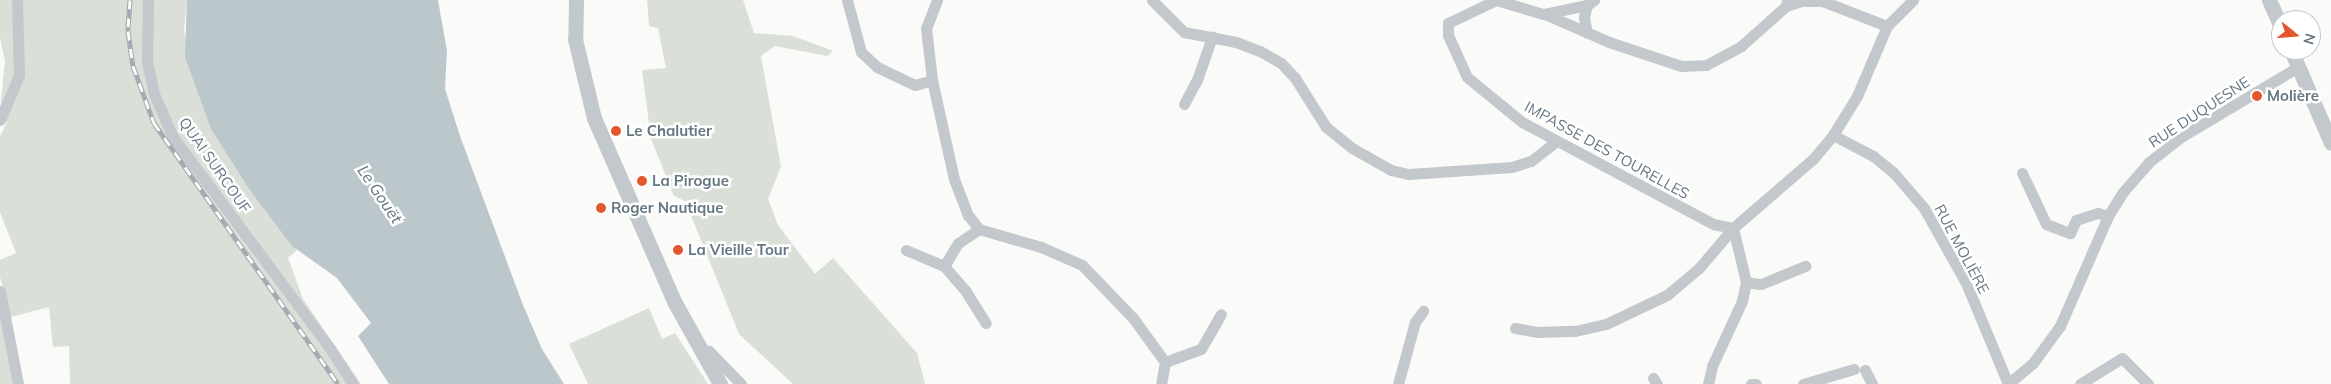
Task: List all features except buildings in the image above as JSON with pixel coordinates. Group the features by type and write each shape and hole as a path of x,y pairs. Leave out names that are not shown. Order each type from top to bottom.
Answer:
{"street":[{"path":"0,120 19,75 18,0"},
{"name":"QUAI SURCOUF","path":"148,0 147,61 154,94 173,137 314,327 353,384"},
{"path":"576,0 575,39 587,101 675,303 720,384"},
{"path":"848,0 861,52 877,68 915,85 932,80"},
{"path":"937,0 926,28 932,80 958,194 979,229 1042,247 1082,265 1134,318 1166,362 1162,384"},
{"path":"1152,0 1184,32 1212,37 1260,50 1281,63 1296,78 1326,126 1352,148 1391,170 1409,174 1512,167 1532,161 1555,142"},
{"path":"1496,0 1543,14 1587,33 1681,66 1706,66 1741,46 1786,3 1821,1 1887,26"},
{"name":"IMPASSE DES TOURELLES","path":"1496,0 1448,23 1448,35 1467,77 1478,90 1522,122 1555,142 1713,224 1733,228"},
{"path":"1515,328 1537,332 1575,332 1606,324 1667,295 1699,268 1733,228 1813,159 1834,135 1857,96 1887,26 1913,0"},
{"path":"1543,14 1590,3"},
{"path":"1587,33 1584,17 1590,3"},
{"path":"1184,104 1197,80 1212,37"},
{"path":"2295,60 2331,143"},
{"name":"RUE DUQUESNE","path":"2008,384 2032,363 2060,326 2108,216 2123,192 2150,162 2181,137 2298,67"},
{"name":"RUE MOLIÈRE","path":"1834,135 1887,167 1924,208 1966,283 2008,384"},
{"path":"2022,173 2046,224 2070,233 2076,220 2098,213 2108,216"},
{"path":"1708,384 1712,366 1742,301 1746,282 1733,228"},
{"path":"944,266 958,243 979,229"},
{"path":"906,250 944,266 965,290 986,323"},
{"path":"1746,282 1761,284 1804,266"},
{"path":"0,291 18,384"},
{"path":"1398,384 1415,322 1423,311"},
{"path":"1166,362 1202,349 1221,314"},
{"path":"700,350 709,351 742,384"},
{"path":"2080,384 2122,358 2148,384"},
{"path":"1803,384 1859,369 1872,384"},
{"path":"1751,384 1756,384"}],"shaded area":[{"path":"0,0 187,0 184,31 211,129 249,189 297,250 288,258 303,299 361,384 70,384 69,346 53,347 49,307 11,317 0,277 0,260 16,253 0,212 0,136 7,123 0,110 5,62 0,37"},
{"path":"647,0 743,0 754,33 793,36 833,51 827,56 775,46 761,56 781,167 768,199 778,225 815,274 833,258 917,353 925,384 793,384 739,334 685,201 674,196 651,139 642,70 666,68 658,28 649,26"},
{"path":"0,308 13,384 0,384"},
{"path":"649,308 662,339 675,333 708,384 588,384 569,344"}],"water":[{"name":"Le Gouët","path":"187,0 438,0 447,51 445,89 460,136 523,305 542,349 564,384 389,384 358,336 371,323 337,278 292,246 249,189 211,129 185,57"}],"railway":[{"path":"130,0 128,31 133,66 154,123 338,384"}],"place":[{"name":"Molière","path":"2257,96"},
{"name":"Le Chalutier","path":"616,131"},
{"name":"La Pirogue","path":"642,181"},
{"name":"Roger Nautique","path":"601,208"},
{"name":"La Vieille Tour","path":"678,250"}]}
